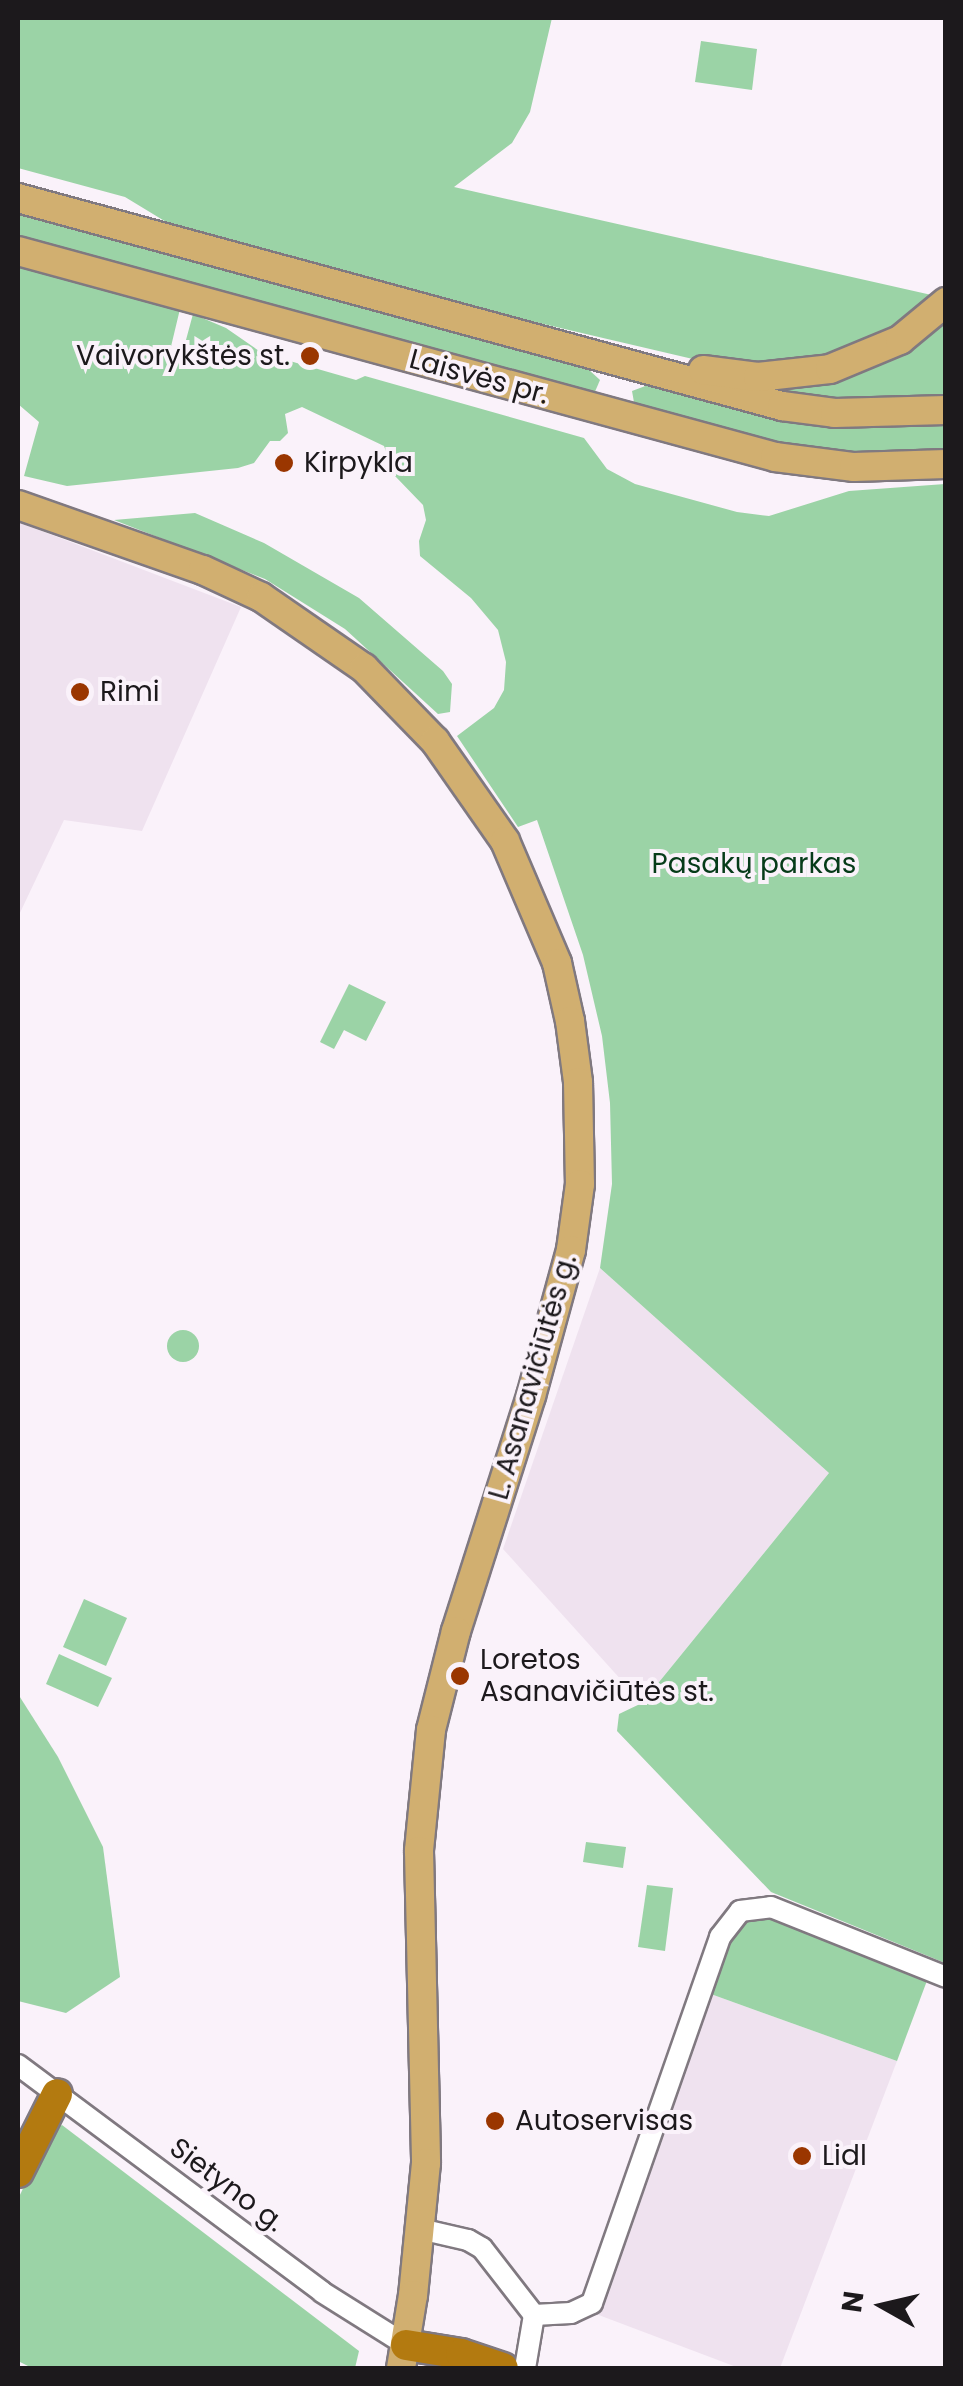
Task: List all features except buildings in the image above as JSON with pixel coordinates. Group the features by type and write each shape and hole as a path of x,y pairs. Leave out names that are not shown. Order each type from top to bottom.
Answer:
{"highway":[{"path":"18,2172 58,2094"},
{"path":"403,2357 460,2354 503,2368"},
{"path":"403,2357 442,2368"}],"main road":[{"name":"Laisvės pr.","path":"18,198 782,406 834,413 946,410"},
{"name":"Laisvės pr.","path":"18,251 775,458 854,467 946,464"},
{"path":"595,356 758,377 796,376 864,358 900,340 946,302"},
{"name":"L. Asanavičiūtės g.","path":"18,505 203,570 261,597 364,668 435,742 505,841 556,963 570,1021 580,1166 571,1250 531,1396 451,1647 429,1750 419,1851 428,2121 420,2229 403,2357"}],"street":[{"path":"534,2316 584,2309 598,2292 720,1937 740,1910 771,1907 946,1977"},
{"name":"Sietyno g.","path":"18,2065 403,2357"},
{"path":"420,2229 468,2240 482,2248 534,2316 525,2368"}],"shaded area":[{"path":"18,522 241,607 142,831 64,820 18,917"},
{"path":"600,1268 829,1473 642,1703 503,1549"},
{"path":"708,1993 897,2061 780,2368 739,2368 596,2314"}],"green space":[{"path":"18,18 552,18 530,112 512,143 454,187 936,296 922,311 841,358 727,367 437,299 181,231 125,197 18,168"},
{"path":"701,41 757,49 752,90 695,82"},
{"path":"18,211 588,369 600,380 594,394 583,394 18,237"},
{"name":"Pasakų parkas","path":"18,264 180,309 168,359 180,362 193,314 226,328 262,353 356,380 365,376 584,438 607,469 635,484 737,512 769,516 849,491 945,484 945,1963 771,1892 617,1731 619,1714 642,1703 829,1473 600,1268 612,1184 610,1103 602,1036 583,955 537,820 518,827 457,736 494,708 504,690 506,662 498,630 471,598 420,556 419,541 426,520 423,505 395,476 384,446 302,407 285,414 288,433 280,441 270,441 254,463 238,468 67,486 24,476 39,422 18,404"},
{"path":"945,318 945,397 822,400 777,391 827,383 889,361"},
{"path":"648,385 842,429 945,422 945,452 822,455 635,408 632,391"},
{"path":"195,513 264,543 359,598 443,671 452,684 450,712 438,714 345,629 265,579 114,520"},
{"path":"349,984 386,1002 366,1041 344,1030 334,1049 320,1042"},
{"path":"183,1330 195,1334 199,1346 195,1358 183,1362 171,1358 167,1346 171,1334"},
{"path":"84,1599 127,1618 106,1666 63,1647"},
{"path":"59,1654 112,1678 98,1707 46,1684"},
{"path":"18,1694 58,1757 103,1847 120,1977 66,2013 18,2001"},
{"path":"586,1842 626,1847 623,1868 583,1862"},
{"path":"647,1885 673,1888 665,1951 638,1947"},
{"path":"763,1912 928,1978 897,2061 708,1993 737,1922"},
{"path":"62,2125 359,2351 355,2368 32,2368 18,2361 18,2199 50,2132"}],"place":[{"name":"Vaivorykštės st.","path":"310,356"},
{"name":"Kirpykla","path":"284,463"},
{"name":"Rimi","path":"80,692"},
{"name":"Loretos Asanavičiūtės st.","path":"460,1676"},
{"name":"Autoservisas","path":"495,2121"},
{"name":"Lidl","path":"802,2156"}]}
